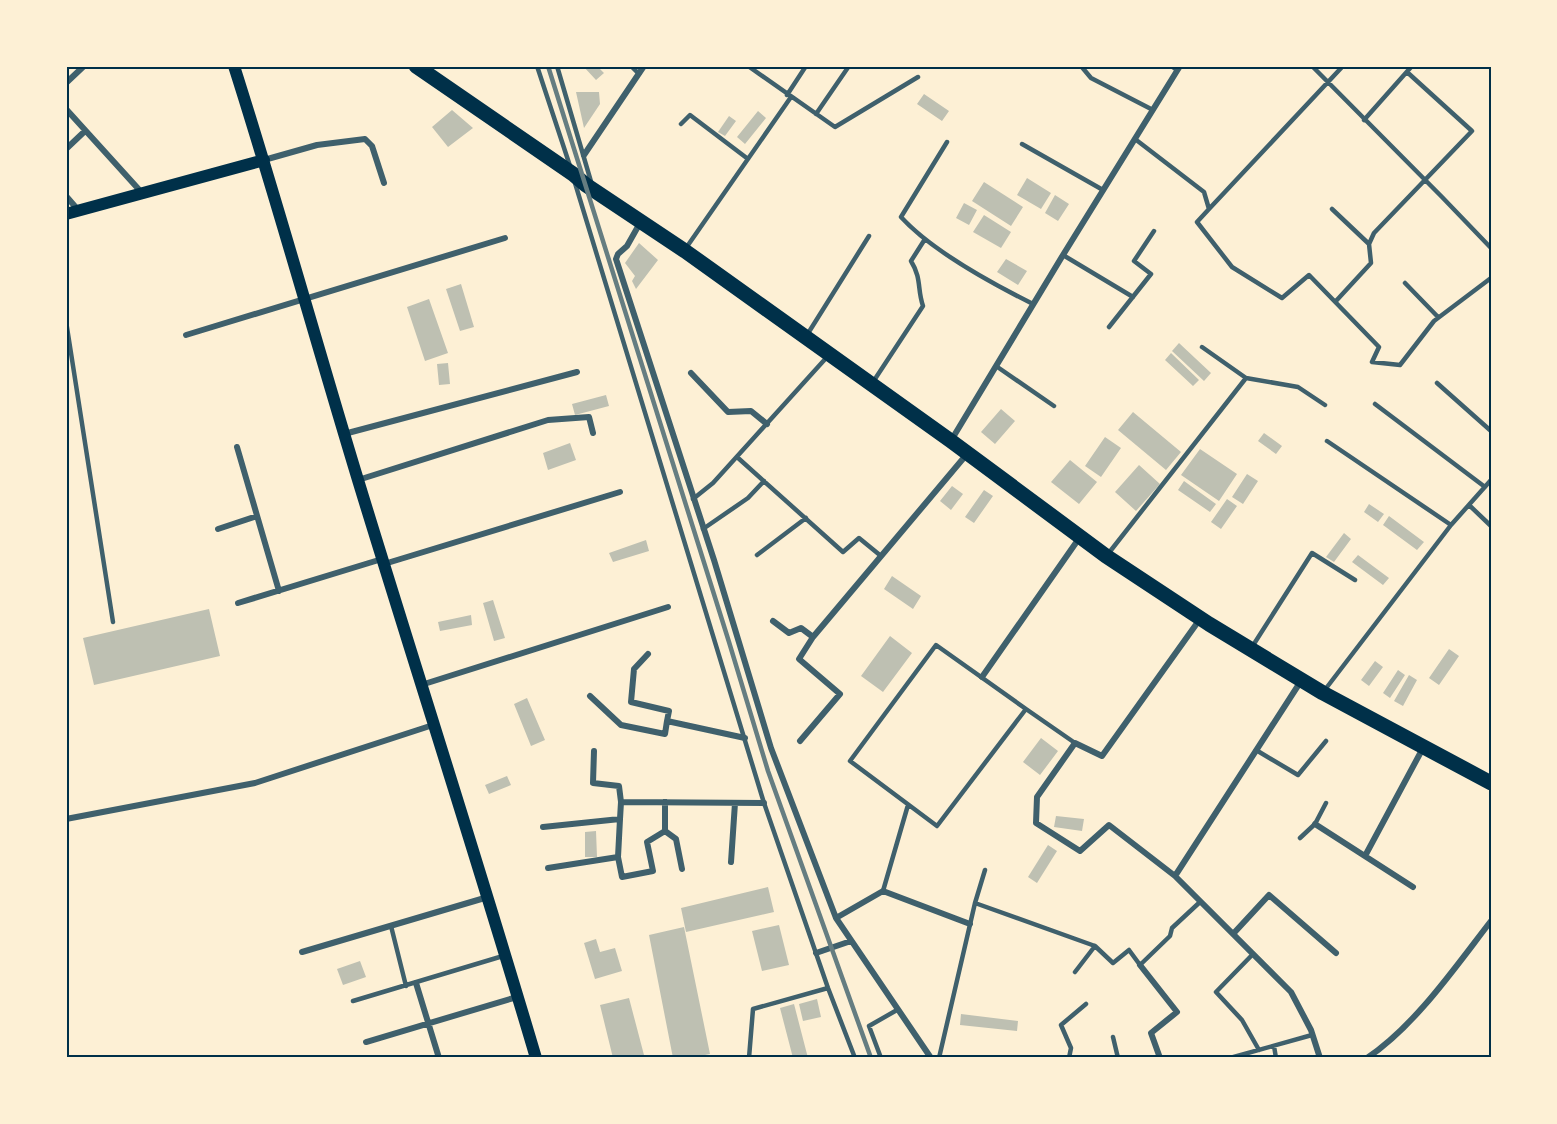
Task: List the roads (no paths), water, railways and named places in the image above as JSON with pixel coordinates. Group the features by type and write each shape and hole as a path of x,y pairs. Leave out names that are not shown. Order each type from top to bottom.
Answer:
{"main road":[{"path":"234,66 358,480 433,725 489,897 536,1058"},
{"path":"416,66 594,190 685,250 1107,556 1200,618 1301,680 1491,783"},
{"path":"66,214 264,160"}],"street":[{"path":"66,83 84,66"},
{"path":"584,155 644,66"},
{"path":"951,441 1179,68"},
{"path":"66,109 143,194"},
{"path":"66,149 86,131"},
{"path":"264,160 317,145 365,139 372,146 384,183"},
{"path":"66,196 79,211"},
{"path":"641,222 634,236 616,259 771,748 836,918 931,1058"},
{"path":"186,335 505,238"},
{"path":"344,434 577,372"},
{"path":"692,372 728,412 751,411 767,424"},
{"path":"358,480 548,420 589,417 593,433"},
{"path":"237,447 279,591"},
{"path":"800,741 840,694 798,659 813,637 968,454"},
{"path":"238,603 620,492"},
{"path":"218,529 257,516"},
{"path":"982,677 1081,537"},
{"path":"421,685 668,608"},
{"path":"1200,618 1102,756 1075,743 1037,797 1036,823 1080,851 1109,825 1175,876 1292,992 1320,1058"},
{"path":"773,621 789,633 801,628 813,637"},
{"path":"590,696 621,725 666,734 669,711 631,702 634,669 648,654"},
{"path":"1175,876 1301,680"},
{"path":"668,721 744,738"},
{"path":"66,819 255,783 433,725"},
{"path":"1365,856 1424,747"},
{"path":"594,751 593,783 619,786 621,802 618,857 622,878 653,871 646,842 665,831"},
{"path":"621,802 764,803"},
{"path":"664,802 665,831"},
{"path":"731,862 735,803"},
{"path":"543,827 620,819"},
{"path":"1315,824 1413,887"},
{"path":"665,831 676,839 682,869"},
{"path":"548,868 618,857"},
{"path":"836,918 883,891 970,924"},
{"path":"1233,934 1269,895 1336,953"},
{"path":"302,952 489,897"},
{"path":"1367,1058 1385,1046 1435,992 1491,921"},
{"path":"816,953 851,941"},
{"path":"1140,965 1177,1012 1150,1033 1160,1058"},
{"path":"416,983 440,1058"},
{"path":"366,1042 518,996"}],"lane":[{"path":"537,66 573,174 764,803 828,988 855,1058"},
{"path":"557,66 594,190"},
{"path":"631,66 639,74"},
{"path":"748,66 835,127 918,77"},
{"path":"685,250 748,159 806,66"},
{"path":"816,114 849,66"},
{"path":"1082,66 1091,78 1153,110"},
{"path":"1170,66 1179,68"},
{"path":"1312,66 1491,248"},
{"path":"1343,66 1197,222 1232,267 1282,298 1309,275 1373,338 1379,347 1372,362 1400,365 1438,317 1491,278"},
{"path":"1364,120 1412,66"},
{"path":"1336,301 1371,264 1369,244 1374,233 1426,181 1472,130 1407,72"},
{"path":"681,124 690,115 748,159"},
{"path":"1135,139 1204,192 1209,209"},
{"path":"947,142 901,217 925,239 1005,290 1034,304"},
{"path":"1022,144 1103,190"},
{"path":"1332,209 1369,244"},
{"path":"1109,327 1151,274 1134,261 1154,231"},
{"path":"806,338 869,236"},
{"path":"872,384 923,306 920,297 921,283 911,261 925,239"},
{"path":"1063,255 1133,297"},
{"path":"1405,283 1438,317"},
{"path":"66,321 113,622"},
{"path":"1202,347 1246,378 1298,387 1325,405"},
{"path":"693,499 713,483 830,354"},
{"path":"996,366 1054,406"},
{"path":"1107,556 1246,378"},
{"path":"1437,383 1491,431"},
{"path":"1375,404 1485,487"},
{"path":"1327,441 1451,525"},
{"path":"737,457 843,552 859,538 881,556"},
{"path":"1323,693 1451,525 1491,480"},
{"path":"703,530 748,498 764,481"},
{"path":"1469,506 1491,526"},
{"path":"757,555 806,518"},
{"path":"1251,650 1312,553 1355,580"},
{"path":"1026,709 937,826 850,761 936,645 1075,743"},
{"path":"1256,750 1298,775 1326,741"},
{"path":"1300,838 1315,824 1326,803"},
{"path":"883,891 908,805"},
{"path":"939,1058 975,903 985,870"},
{"path":"975,903 1095,946 1113,963 1129,950 1140,965 1170,936 1172,928 1200,902"},
{"path":"391,926 406,986"},
{"path":"1075,972 1095,946"},
{"path":"1253,954 1216,992 1242,1020 1259,1050"},
{"path":"353,1002 506,956"},
{"path":"749,1058 753,1009 828,988"},
{"path":"1069,1058 1071,1048 1061,1024 1086,1004"},
{"path":"881,1058 869,1026 897,1010"},
{"path":"1230,1058 1312,1035"},
{"path":"1113,1037 1118,1058"},
{"path":"1274,1046 1276,1058"}],"railway":[{"path":"548,66 768,771 871,1058"}]}
